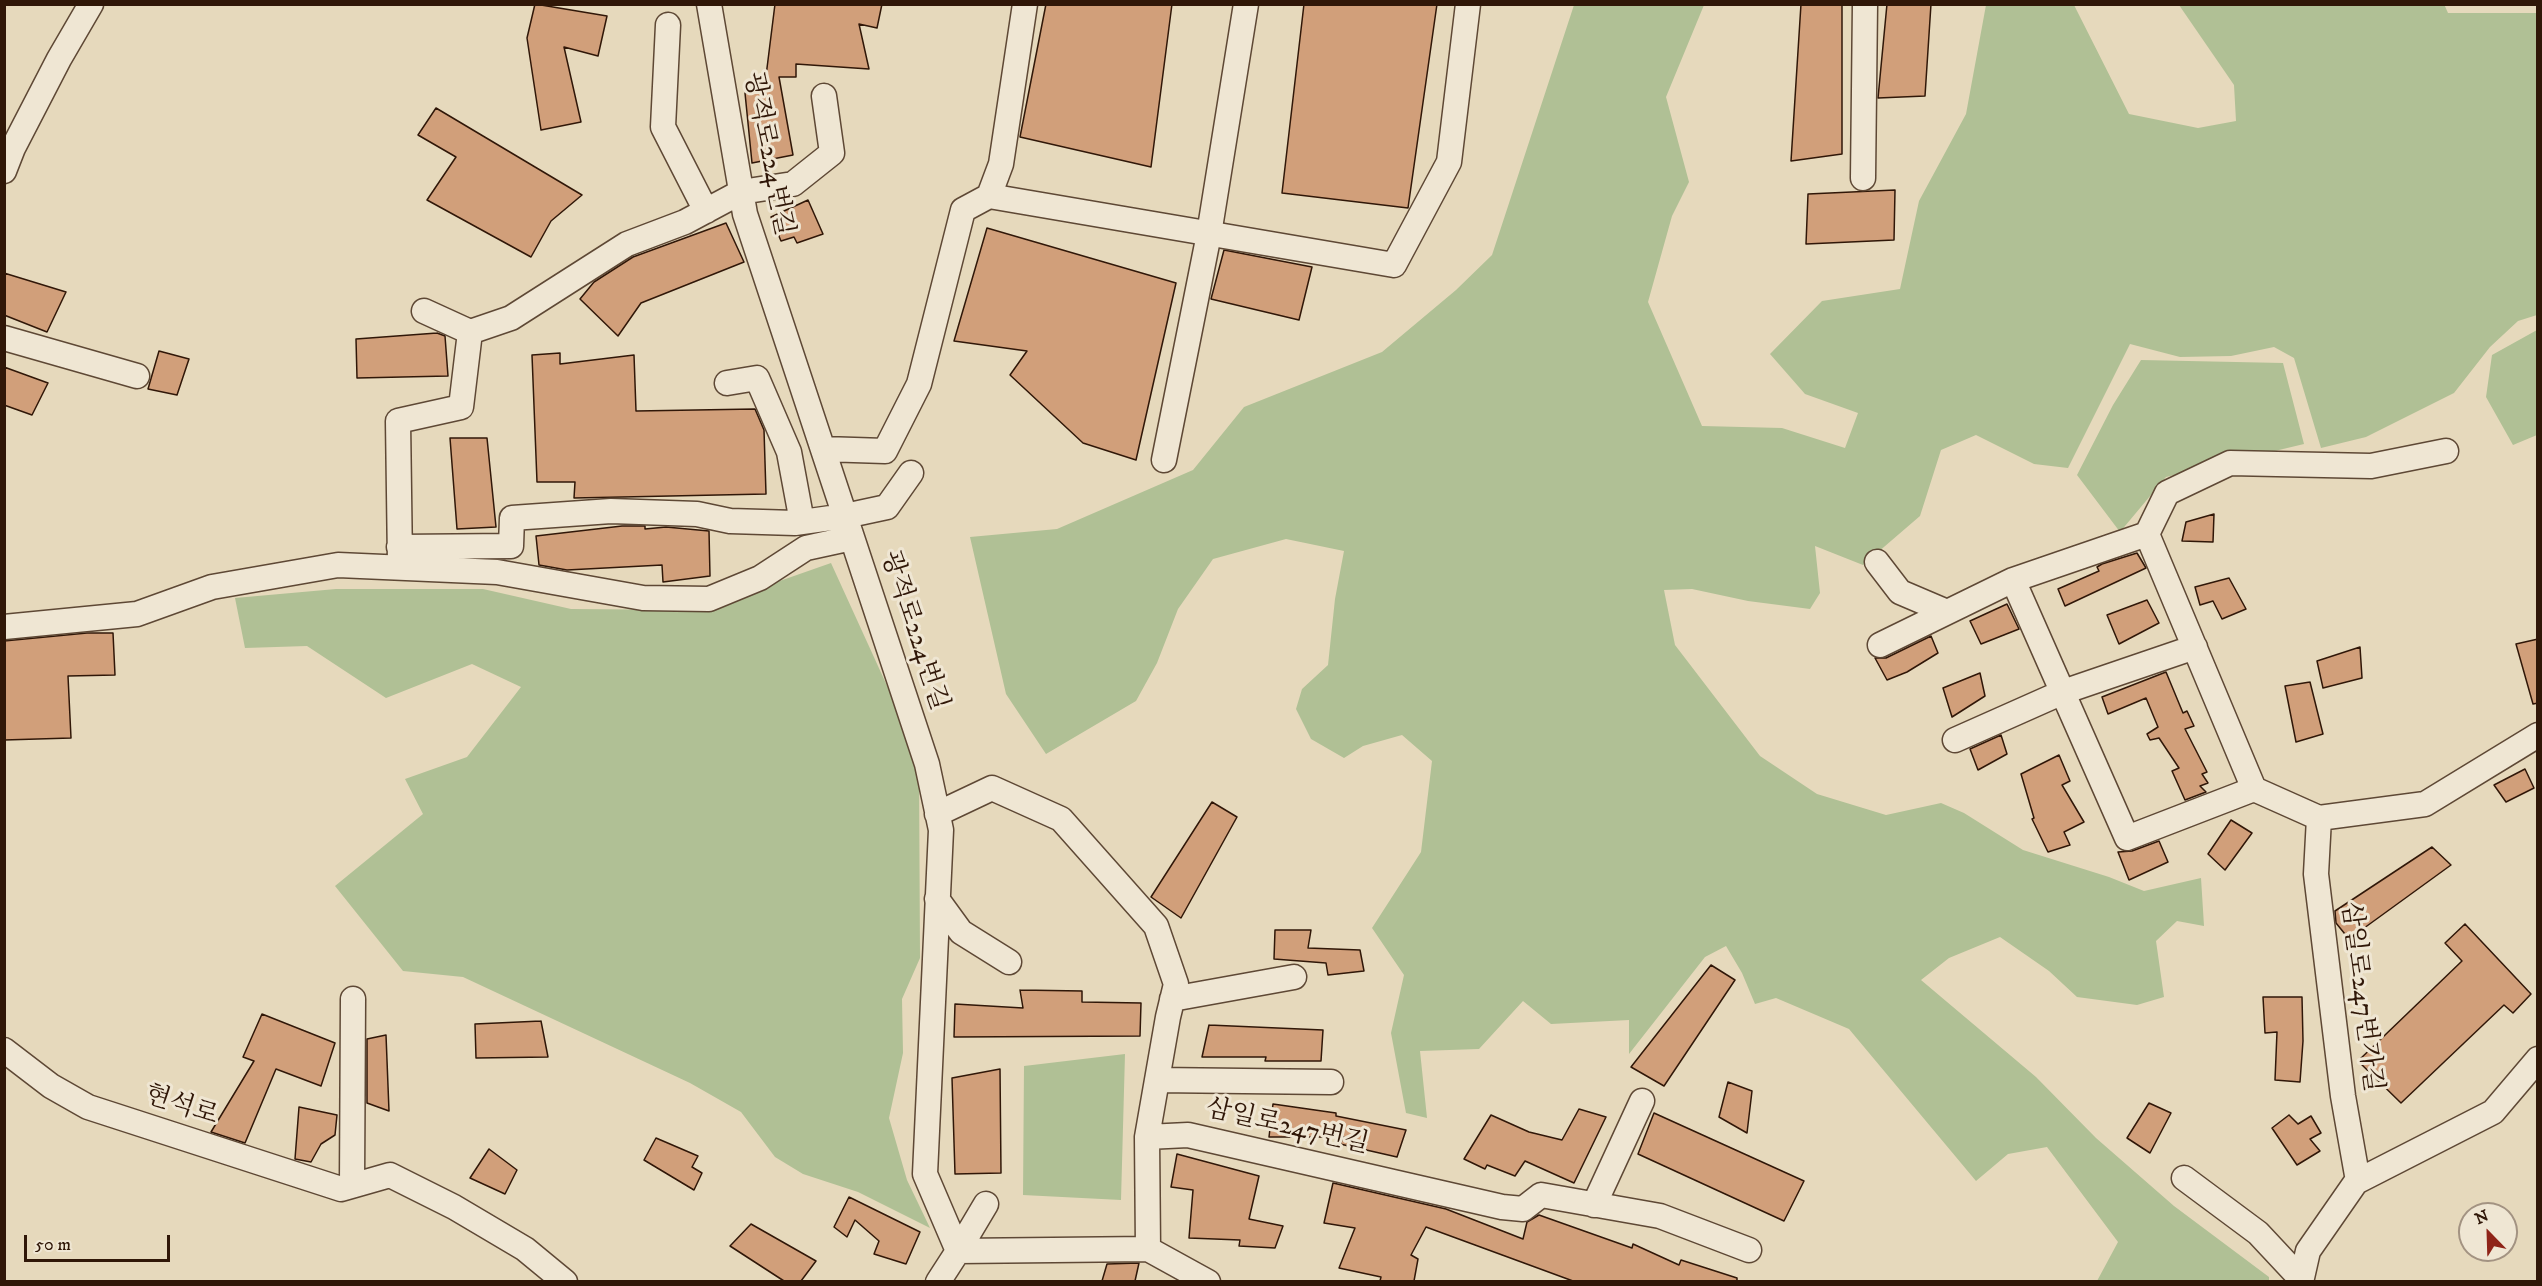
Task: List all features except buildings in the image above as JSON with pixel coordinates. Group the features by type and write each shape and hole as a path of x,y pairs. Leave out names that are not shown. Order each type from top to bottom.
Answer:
{"street":[{"path":"4,171 13,148 54,69 91,4"},
{"name":"광적로224번길","path":"709,4 745,214 927,764 938,814 941,830 925,1174 958,1251"},
{"path":"989,196 1001,164 1025,4"},
{"path":"1164,460 1209,234 1246,4"},
{"path":"823,448 885,451 919,384 963,210 989,196 1395,265 1449,162 1468,4"},
{"path":"1863,178 1865,4"},
{"path":"668,25 663,127 706,211"},
{"path":"424,311 470,333 511,318 627,244 706,211 741,192 792,184 832,153 824,96"},
{"path":"400,557 398,421 461,407 470,333"},
{"path":"4,338 137,375"},
{"path":"727,383 757,378 789,452 802,522"},
{"path":"1880,645 2013,580 2147,534 2168,493 2230,463 2372,465 2446,451"},
{"path":"400,557 643,598 709,599 760,578 806,548 887,507 911,473"},
{"path":"4,627 137,614 212,587 338,565 511,546 512,518 611,511 698,514 730,521 802,522 849,527"},
{"path":"2147,534 2254,789 2319,818 2425,804 2538,735"},
{"path":"1877,562 1900,592 1947,612"},
{"path":"2013,580 2127,838 2254,789"},
{"path":"1955,740 2063,692 2195,647"},
{"path":"938,814 992,788 1061,819 1156,926 1176,984 1147,1137 1148,1249"},
{"name":"삼일로247번가길","path":"2319,818 2316,874 2343,1096 2358,1181"},
{"path":"937,899 962,932 1009,962"},
{"path":"1172,999 1293,977"},
{"path":"353,999 352,1184 390,1174 454,1207 525,1249 565,1281"},
{"name":"현석로","path":"4,1050 51,1086 88,1107 341,1189 352,1184"},
{"path":"2301,1280 2308,1251 2358,1181 2493,1112 2538,1059"},
{"path":"1157,1080 1331,1082"},
{"path":"1642,1101 1594,1205 1660,1216 1749,1250"},
{"name":"삼일로247번길","path":"1147,1137 1188,1135 1523,1209 1541,1195 1594,1205"},
{"path":"2184,1178 2258,1233 2301,1280"},
{"path":"938,1281 986,1204"},
{"path":"958,1251 1148,1249 1208,1281"}],"green space":[{"path":"2444,4 2448,13 2537,13 2537,315 2518,321 2490,347 2454,393 2366,437 2321,448 2294,358 2274,347 2231,356 2180,357 2130,344 2068,468 2034,464 1976,435 1941,450 1920,516 1863,565 1815,546 1820,593 1810,609 1748,601 1692,589 1664,590 1675,645 1760,756 1817,794 1886,815 1941,803 1964,813 2023,850 2109,877 2144,891 2201,878 2204,926 2177,921 2156,941 2164,997 2137,1005 2077,997 2049,971 2000,937 1949,958 1921,980 2036,1077 2096,1138 2174,1206 2269,1277 2269,1281 2097,1281 2118,1242 2047,1147 2008,1154 1976,1181 1849,1029 1776,998 1755,1004 1742,973 1726,946 1705,957 1629,1054 1629,1020 1551,1024 1523,1001 1479,1049 1420,1051 1427,1118 1406,1113 1391,1033 1404,975 1372,928 1421,852 1432,761 1402,735 1363,746 1344,758 1311,739 1296,709 1302,689 1328,665 1335,599 1344,551 1286,539 1213,559 1178,609 1157,663 1136,701 1046,754 1006,694 970,537 1057,529 1193,470 1244,407 1382,352 1456,290 1492,255 1574,5 1704,5 1666,97 1689,182 1672,216 1648,302 1702,426 1782,428 1845,448 1858,413 1805,394 1770,354 1822,301 1900,289 1919,201 1966,114 1986,5 2074,5 2129,114 2198,128 2236,121 2234,85 2179,5"},
{"path":"2537,330 2537,435 2513,445 2486,397 2492,355"},
{"path":"2141,360 2283,363 2304,444 2166,477 2120,532 2077,475 2113,405"},
{"path":"831,563 904,723 919,767 920,958 902,999 903,1053 889,1118 907,1180 930,1228 858,1192 803,1174 775,1157 741,1112 690,1083 463,977 403,971 335,886 423,814 405,779 467,757 521,687 472,664 386,698 307,646 245,648 235,598 336,589 483,589 571,609 697,610"},
{"path":"1125,1054 1121,1200 1023,1195 1024,1066"}]}
